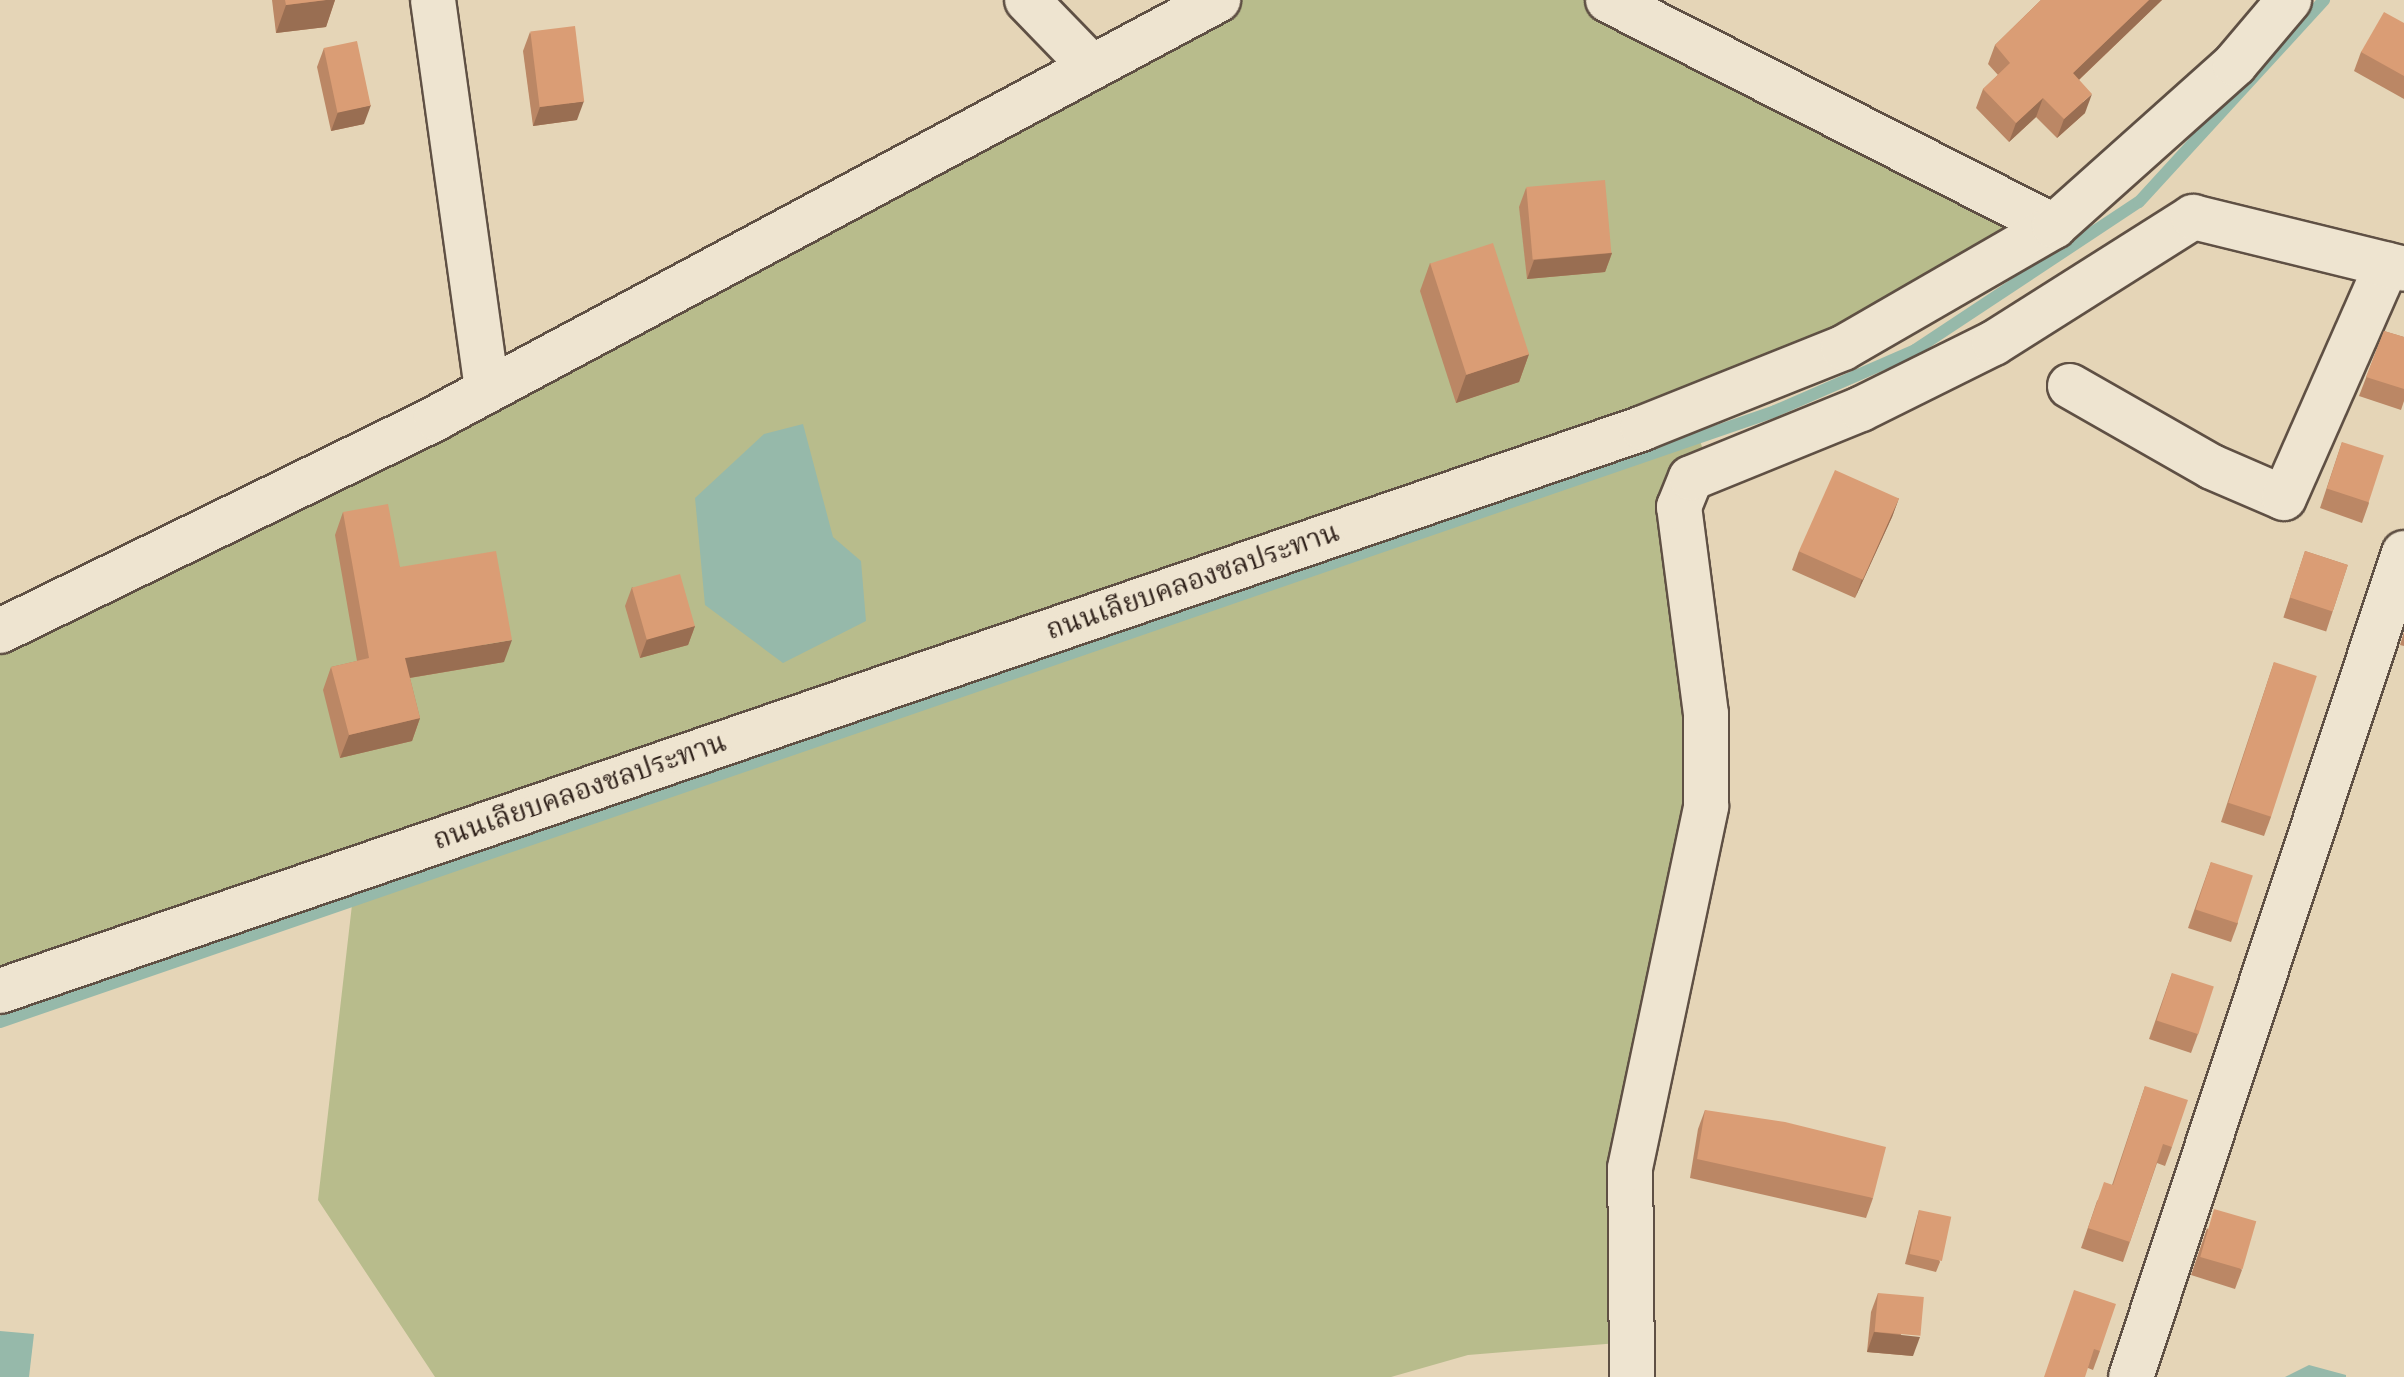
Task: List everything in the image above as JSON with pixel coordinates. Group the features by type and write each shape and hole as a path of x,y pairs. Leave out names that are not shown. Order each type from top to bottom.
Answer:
{"street":[{"path":"433,0 487,387"},
{"path":"1027,0 1092,67"},
{"path":"0,631 423,424 487,387 1218,0"},
{"path":"1608,0 2054,226"},
{"name":"ถนนเลียบคลองชลประทาน","path":"0,991 1643,428 1843,348 2054,226 2235,64 2289,0"},
{"path":"1632,1377 1630,1168 1706,806 1706,714 1679,507 1691,478 1861,409 1994,343 2193,217 2396,267 2284,498 2212,467 2070,386"},
{"path":"2131,1377 2404,553"}],"green space":[{"path":"1218,0 1608,0 2054,226 1645,428 1699,438 1709,467 1691,478 1706,714 1631,1342 1468,1355 1391,1377 435,1377 318,1200 356,870 0,991 0,631"}],"shaded area":[{"path":"803,424 833,537 861,561 866,621 783,663 705,605 695,498 764,434"},
{"path":"0,1331 34,1334 29,1377 0,1377"},
{"path":"2309,1365 2346,1375 2346,1377 2285,1377"}],"building":[{"path":"285,0 326,0 286,5"},
{"path":"2041,0 2149,0 2073,73 2092,94 2064,119 2043,98 2016,123 1983,89 2010,63 1995,45"},
{"path":"2384,12 2404,23 2404,76 2361,52"},
{"path":"575,26 584,101 540,107 530,31"},
{"path":"357,41 371,106 337,113 324,48"},
{"path":"1605,180 1611,253 1533,260 1526,187"},
{"path":"1493,243 1529,354 1466,375 1430,263"},
{"path":"2384,331 2404,337 2404,389 2366,377"},
{"path":"2342,442 2384,456 2369,502 2327,489"},
{"path":"1835,470 1899,498 1863,580 1799,551"},
{"path":"388,504 400,567 496,551 512,640 405,658 420,718 349,735 331,667 369,658 343,512"},
{"path":"2305,551 2348,565 2333,612 2290,598"},
{"path":"680,574 695,626 647,640 632,588"},
{"path":"2274,662 2317,676 2271,817 2228,803"},
{"path":"2211,862 2253,876 2237,923 2196,910"},
{"path":"2172,973 2214,987 2198,1034 2157,1021"},
{"path":"2145,1086 2188,1100 2172,1147 2163,1144 2130,1242 2088,1228 2104,1182 2113,1185"},
{"path":"1705,1110 1785,1122 1886,1147 1873,1198 1697,1159"},
{"path":"2214,1209 2256,1221 2243,1269 2200,1257"},
{"path":"1919,1210 1951,1217 1942,1261 1910,1254"},
{"path":"2074,1290 2116,1304 2100,1351 2094,1349 2085,1377 2044,1377"},
{"path":"1878,1293 1924,1297 1920,1336 1875,1332"}],"waterway":[{"path":"0,1022 1775,411 1915,350 2139,202 2324,0"}]}
